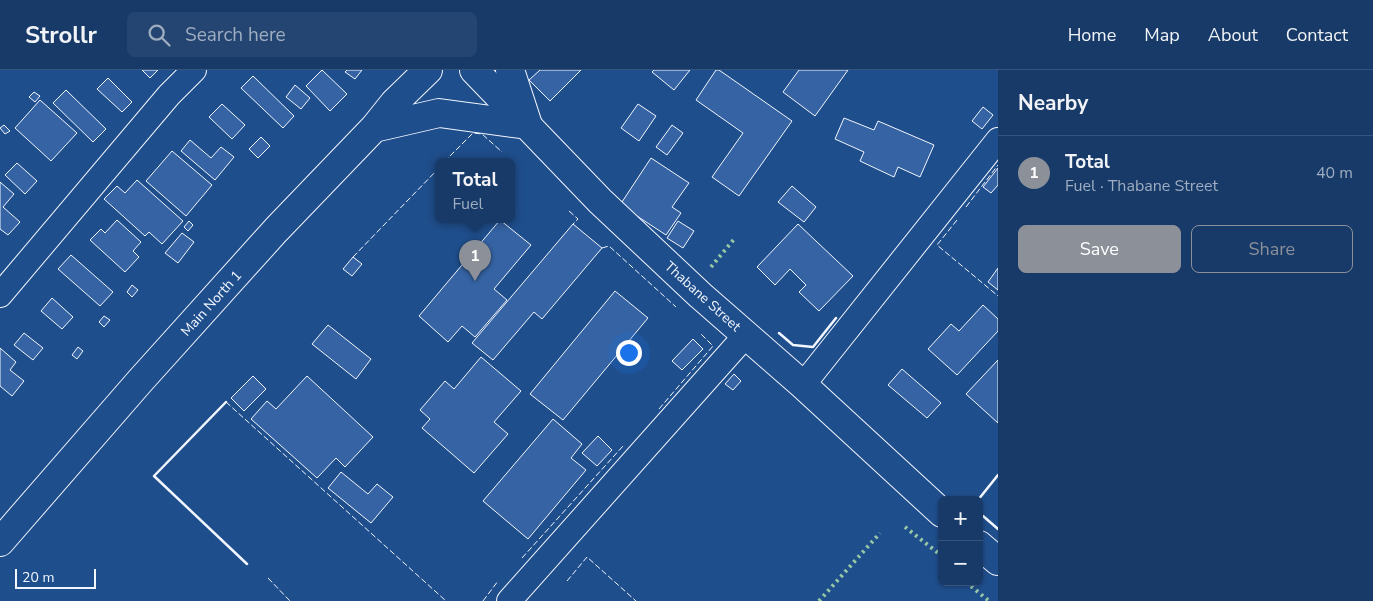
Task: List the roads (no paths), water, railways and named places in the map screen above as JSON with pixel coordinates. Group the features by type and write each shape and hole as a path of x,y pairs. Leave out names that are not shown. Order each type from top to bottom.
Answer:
{"main road":[{"name":"Main North 1","path":"0,542 140,381 276,230 374,128 394,103 428,70"},
{"name":"Thabane Street","path":"474,70 600,201 700,295 803,385 938,509"},
{"path":"374,128 439,113 528,125 510,70"},
{"path":"983,548 998,561"}],"street":[{"path":"0,295 169,95 194,70"},
{"path":"803,385 998,140"},
{"path":"508,601 746,335"}],"place":[{"name":"Total","path":"475,281"}]}
